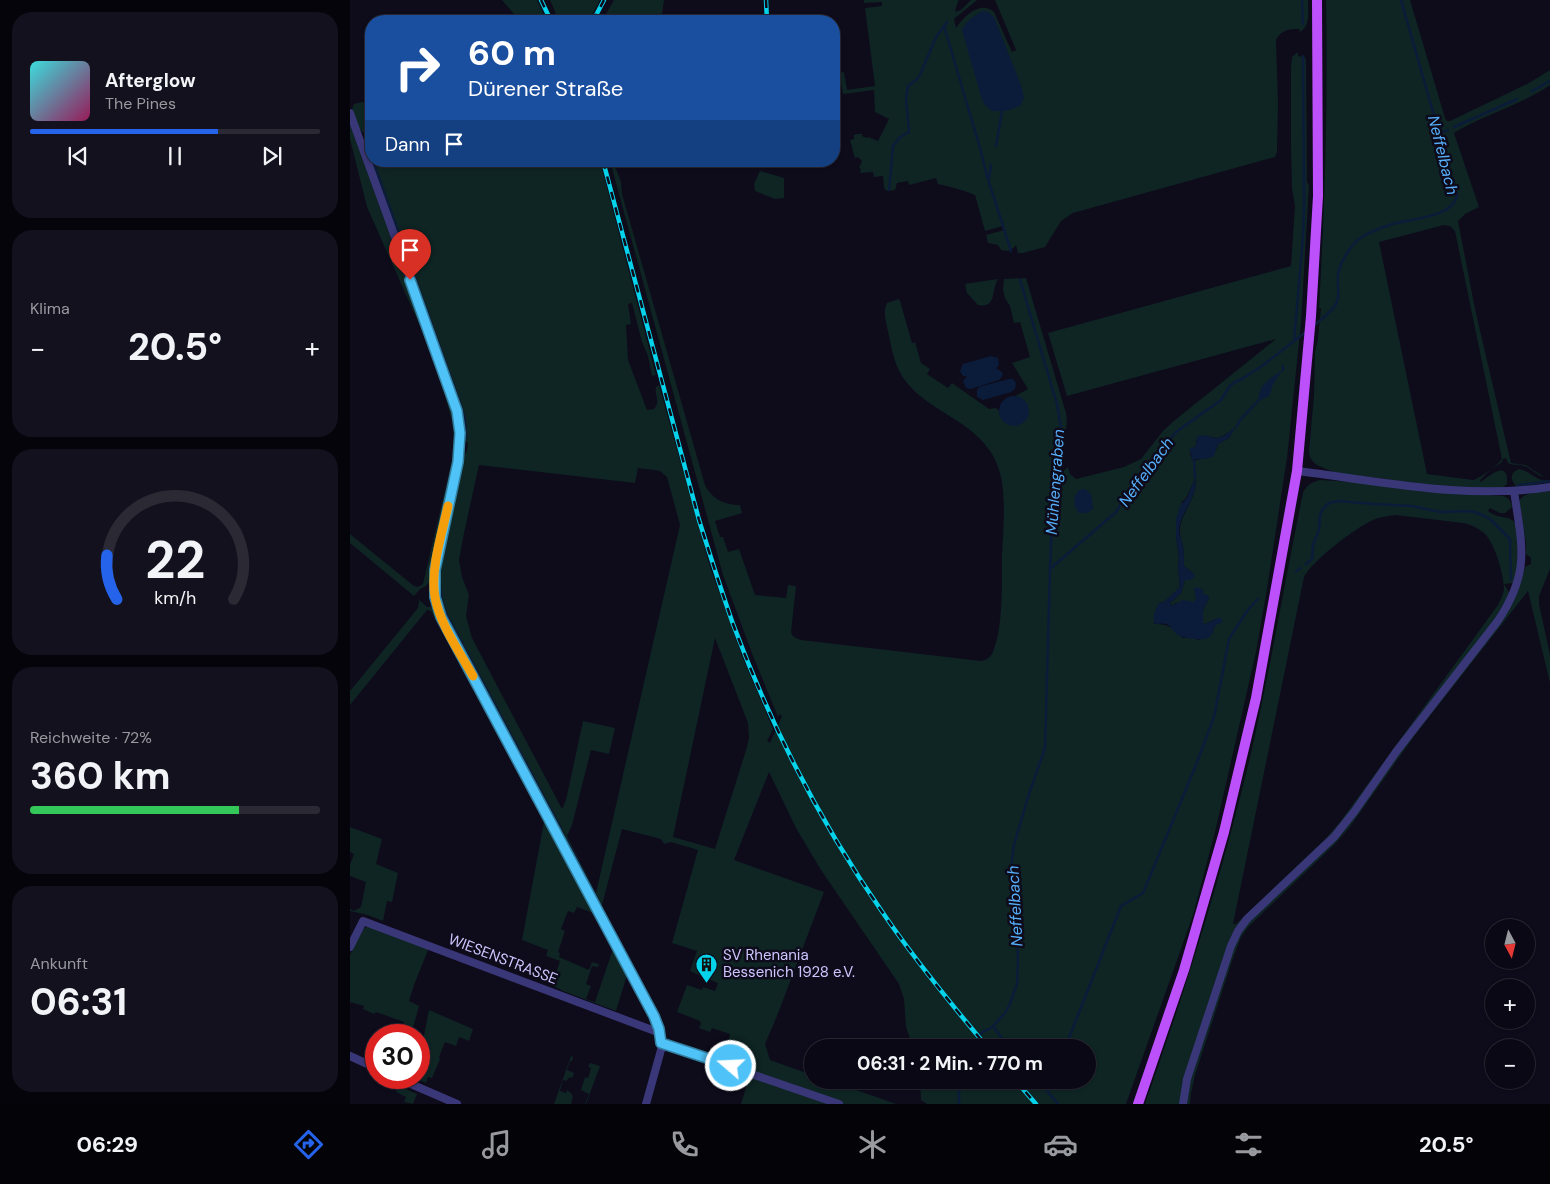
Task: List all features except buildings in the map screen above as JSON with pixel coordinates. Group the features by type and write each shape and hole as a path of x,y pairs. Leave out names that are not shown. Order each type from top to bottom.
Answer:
{"main road":[{"path":"1138,1104 1184,970 1224,832 1256,698 1298,471 1309,347 1318,180 1317,0"}],"street":[{"path":"350,113 365,154"},
{"path":"370,167 446,377 458,416 460,433 458,462 435,570 434,591 436,604 654,1016 660,1033 661,1043 646,1104"},
{"path":"1298,471 1457,491 1514,491 1550,487"},
{"path":"1183,1104 1187,1080 1231,946 1238,931 1247,919 1334,837 1508,605 1516,588 1522,561 1521,531 1514,491"},
{"name":"WIESENSTRASSE","path":"350,947 362,921 660,1033"},
{"path":"661,1043 839,1104"},
{"path":"350,1056 365,1063"},
{"path":"419,1089 443,1101 457,1104"}],"green space":[{"path":"502,0 537,0 544,15 515,15"},
{"path":"550,0 600,0 592,15 556,15"},
{"path":"614,0 664,0 662,15 605,15"},
{"path":"864,0 959,0 955,12 961,10 971,0 977,0 954,19 956,28 973,11 983,8 989,9 994,12 1012,52 1016,50 995,0 1308,0 1308,14 1304,29 1300,32 1299,29 1286,31 1280,34 1276,40 1278,104 1277,152 1275,157 1073,213 1061,221 1045,247 1018,253 1016,245 1011,250 1006,251 1001,250 998,245 988,243 986,235 1004,230 1003,226 985,231 975,195 938,184 936,178 909,185 908,181 897,183 895,190 887,191 884,188 883,176 874,177 873,172 860,173 861,169 859,168 862,161 858,157 855,158 850,140 854,139 854,135 862,134 862,136 878,141 889,119 875,112 874,90 843,94 840,73 844,72 847,90 875,86 865,8 882,6 882,2 864,3"},
{"path":"1326,0 1410,0 1447,121 1529,83 1550,70 1550,85 1527,99 1477,120 1454,133 1479,207 1465,214 1458,221 1475,309 1511,463 1526,465 1544,477 1524,466 1508,463 1506,458 1491,470 1502,459 1455,231 1450,226 1444,225 1379,242 1427,474 1473,480 1489,471 1480,480 1481,482 1494,473 1502,471 1507,476 1507,484 1502,488 1440,486 1356,476 1326,469 1313,462 1309,451 1314,395 1315,352 1321,308 1319,308 1327,77"},
{"path":"1298,52 1298,56 1305,57 1306,60 1307,182 1309,185 1301,323 1287,458 1267,589 1256,652 1215,832 1193,915 1126,1104 927,1104 921,1100 920,1089 1096,1089 1096,1039 910,1039 906,1027 904,999 899,984 821,870 796,828 769,772 734,860 824,892 765,1044 770,1060 804,1072 804,1089 854,1089 896,1104 741,1104 749,1077 724,1068 726,1060 710,1054 712,1047 717,1049 719,1042 727,1045 730,1034 712,1028 710,1032 699,1028 700,1021 677,1012 687,985 702,990 703,987 715,991 718,983 690,971 697,951 672,943 698,850 671,842 664,844 661,839 622,829 602,905 599,906 564,839 563,831 559,831 448,623 437,586 438,566 462,458 467,451 468,443 463,439 463,423 458,403 373,167 602,167 656,375 652,376 632,303 628,304 631,324 626,325 628,360 647,410 654,409 656,406 656,387 659,385 710,567 742,656 773,729 767,741 770,743 782,716 780,714 778,717 723,575 612,167 615,167 621,182 622,194 705,485 711,494 719,500 729,504 740,505 742,513 715,521 720,537 723,537 728,552 739,549 755,595 786,598 788,585 796,586 791,632 793,636 801,640 981,661 991,656 999,628 1004,515 1001,475 993,456 981,440 959,422 924,399 904,379 896,364 891,347 885,315 887,303 899,299 912,343 915,342 921,363 930,369 927,374 948,388 952,383 989,409 996,408 1000,416 1028,406 1026,402 1015,396 1028,389 1012,363 1030,357 1020,322 1014,323 1010,306 1003,290 1004,279 1026,278 1066,413 1067,421 1060,474 1068,467 1070,474 1076,479 1124,467 1141,459 1163,431 1175,420 1276,339 1067,396 1048,333 1291,266 1295,206 1292,188 1291,67 1292,57","holes":["1236,427 1229,438 1218,444 1215,452 1206,458 1194,461 1190,454 1200,436 1218,438","479,465 635,483 638,468 660,471 667,477 680,525 596,893 567,836 572,825 591,750 609,754 615,728 583,721 566,800 562,809 472,638 466,616 469,595 462,577 459,560","1195,479 1196,484 1180,526 1184,566 1194,574 1185,580 1181,593 1170,603 1172,606 1176,603 1194,602 1196,601 1196,592 1202,589 1204,595 1209,598 1203,610 1203,623 1205,624 1218,618 1213,632 1199,640 1183,638 1170,627 1154,624 1159,603 1164,602 1180,588 1176,537 1182,502 1186,498","715,638 748,723 749,738 747,747 715,849 673,837"]},
{"path":"365,103 365,133 360,130 356,122 352,109 354,104"},
{"path":"350,124 444,382 455,421 455,458 437,539 430,581 414,596 350,543 350,534 414,586 418,587 423,584 452,460 454,435 444,392 423,333 367,207 350,139"},
{"path":"760,171 784,178 784,198 775,199 755,191 754,184"},
{"path":"998,279 991,301 988,304 978,305 967,293 965,284"},
{"path":"1519,469 1541,480 1550,480 1550,482 1516,486 1512,476"},
{"path":"1320,480 1370,483 1447,493 1503,496 1509,500 1512,507 1505,513 1500,513 1490,508 1488,511 1510,519 1516,524 1517,569 1513,583 1504,584 1509,595 1491,624 1338,828 1235,928 1229,941 1182,1087 1180,1104 1145,1104 1175,1017 1216,886 1240,797 1258,720 1303,493 1308,486","holes":["1396,515 1474,526 1484,533 1495,551 1504,584 1504,590 1498,605 1340,822 1326,838 1236,924 1233,924 1304,577 1316,562 1335,546 1365,524 1376,519"]},
{"path":"1550,491 1550,569 1539,596 1539,604 1550,655 1550,683 1528,591 1415,735 1349,828 1335,844 1249,926 1241,937 1195,1075 1190,1104 1185,1104 1188,1088 1236,939 1250,920 1334,841 1421,724 1521,582 1525,567 1531,564 1531,558 1526,554 1519,501 1525,495"},
{"path":"418,599 427,607 434,609 594,910 593,913 577,907 574,913 568,911 561,929 565,931 558,952 560,953 559,957 589,970 592,962 599,964 598,967 592,966 586,984 591,986 586,999 595,1002 613,949 627,975 616,1011 563,991 552,985 560,961 546,956 548,950 522,940 544,822 431,611 427,610 350,705 350,691 418,608"},
{"path":"350,827 382,839 376,864 398,873 392,902 387,901 383,921 350,911 350,909 354,911 361,907 366,882 350,876 350,865 354,854 350,852"},
{"path":"368,926 427,948 428,950 409,1001 419,1006 414,1024 403,1024 404,1022 376,1012 374,1014 363,1009 364,1006 350,1002 350,955 362,929"},
{"path":"429,1010 473,1029 469,1041 459,1037 456,1046 445,1042 432,1078 430,1078 430,1024 426,1024"},
{"path":"571,1056 573,1057 572,1061 570,1061 567,1070 574,1073 573,1077 566,1081 563,1080 560,1091 566,1093 567,1090 571,1093 573,1097 571,1104 554,1104"},
{"path":"590,1063 600,1066 586,1104 585,1104 589,1094 581,1090 585,1077 588,1078 591,1068 588,1067"},
{"path":"398,1089 406,1089 417,1094 413,1104 404,1102 406,1097 396,1092"}],"water":[{"path":"983,11 988,12 994,17 1021,85 1024,98 1020,106 1006,111 992,111 982,100 962,30 971,19"},
{"path":"991,356 998,358 999,365 996,368 1003,375 999,380 971,389 966,388 963,381 967,376 963,376 960,371 963,364"},
{"path":"1283,370 1273,384 1269,396 1259,400 1260,390 1263,386"},
{"path":"1013,379 1016,383 1015,389 1011,392 983,400 977,397 979,387"},
{"path":"1014,396 1024,401 1029,411 1024,421 1014,426 1004,421 999,411 1004,401"},
{"path":"1237,426 1229,438 1218,444 1214,456 1191,460 1192,457 1189,449 1196,446 1197,437 1219,438"},
{"path":"1195,478 1194,492 1182,517 1179,534 1183,544 1184,566 1195,576 1191,580 1185,580 1181,593 1170,603 1172,606 1183,600 1194,602 1196,598 1194,589 1196,587 1202,589 1204,595 1208,595 1209,598 1203,610 1203,623 1205,624 1218,618 1221,618 1223,622 1216,625 1210,637 1205,639 1180,636 1168,625 1155,624 1154,618 1159,603 1164,602 1180,587 1176,520 1180,506 1187,498"},
{"path":"1081,489 1085,489 1091,494 1093,509 1087,513 1079,513 1075,504 1076,494"}],"waterway":[{"path":"1302,0 1303,24"},
{"name":"Neffelbach","path":"1313,326 1335,306 1338,295 1339,270 1347,254 1358,240 1370,232 1386,226 1442,212 1454,203 1457,196 1401,0"},
{"name":"Mühlengraben","path":"947,22 944,26 987,176 1011,251"},
{"path":"889,190 893,146 900,137 909,132 906,98 908,86 920,75 936,37 944,26"},
{"path":"1294,341 1303,237 1303,56"},
{"path":"1532,91 1550,81"},
{"path":"1454,127 1517,99"},
{"path":"996,146 1002,111"},
{"path":"1440,133 1448,130"},
{"path":"989,178 991,165"},
{"path":"375,167 460,403 465,419 466,438"},
{"name":"Mühlengraben","path":"1020,280 1057,404 1061,428 1054,473 1050,569"},
{"name":"Neffelbach","path":"976,1039 994,1025 1005,1013 1017,984 1017,931 1011,876 1012,860 1014,845 1028,797 1045,748 1050,569 1116,512 1150,463 1176,432 1221,400 1235,382 1262,366 1307,331"},
{"path":"1237,426 1240,420 1259,400"},
{"path":"463,458 440,568 442,602 446,613 561,829"},
{"path":"1194,461 1195,478"},
{"path":"1518,485 1550,481"},
{"path":"1306,564 1312,559 1313,545 1319,530 1322,510 1329,503 1339,501 1412,506 1440,512 1475,512 1489,518 1510,539 1511,579"},
{"path":"1296,571 1301,568"},
{"path":"1069,1039 1121,906 1143,893 1196,765 1214,717 1229,639 1247,611 1258,599"},
{"path":"566,839 600,904"},
{"path":"993,1026 1002,1039"},
{"name":"Neffelbach","path":"959,1089 959,1104"},
{"path":"1046,1089 1058,1104"}],"railway":[{"path":"541,0 548,15"},
{"path":"596,15 604,0"},
{"path":"766,0 767,15"},
{"path":"605,167 699,520 733,624 764,700 818,809 860,879 921,965 981,1039"},
{"path":"1023,1089 1036,1104"}],"slow traffic":[{"path":"448,506 435,570 435,597 443,620 473,676"}],"place":[{"name":"SV Rhenania Bessenich 1928 e.V.","path":"707,983"}],"route":[{"path":"410,280 454,402 460,426 458,462 435,570 435,597 441,617 658,1023 661,1043 731,1066"}]}
